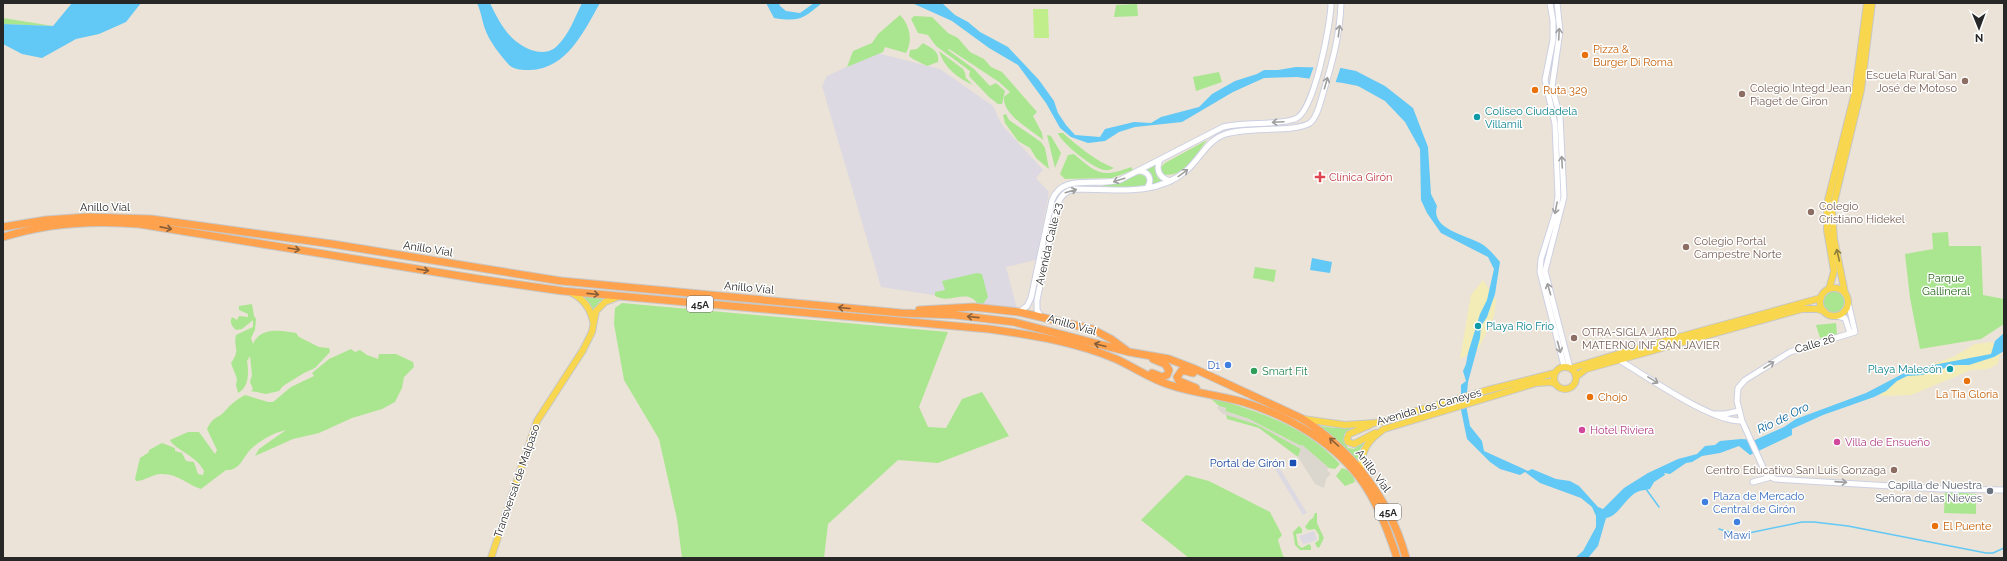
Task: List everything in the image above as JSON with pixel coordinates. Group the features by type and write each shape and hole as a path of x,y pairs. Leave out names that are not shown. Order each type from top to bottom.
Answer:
{"highway":[{"name":"Anillo Víal","path":"3,228 46,220 88,217 151,218 332,244 561,281 901,313 955,315 1014,322 1132,352 1176,361 1301,418 1328,437 1361,470 1389,513 1406,558"},
{"name":"Anillo Víal","path":"3,237 45,226 71,223 94,222 139,224 479,279 618,296 1005,331 1083,348 1116,359 1131,368 1169,385 1242,402 1281,416 1308,432 1353,470 1367,488 1390,537 1397,558"},
{"path":"901,313 949,308 997,308 1041,317 1092,330 1111,338 1132,352 1165,364 1168,367 1168,372 1162,377 1131,368"},
{"path":"1217,396 1179,381 1178,373 1182,370 1186,370 1222,381"}],"main road":[{"path":"1829,289 1834,271 1827,230 1827,204 1855,92 1867,3"},
{"path":"1845,293 1836,288 1829,289 1825,292 1821,298 1821,306 1828,315 1837,316 1846,310 1848,302 1834,239 1832,211 1861,90 1872,3"},
{"path":"563,290 584,301 593,323"},
{"name":"Transversal de Malpaso","path":"491,558 537,421 590,337 596,311 610,299 618,296"},
{"path":"1821,298 1569,367 1555,373 1556,384 1562,388 1568,388 1576,382 1577,376 1586,369 1802,309 1817,308 1824,311"},
{"path":"1569,367 1577,376"},
{"name":"Avenida Los Caneyes","path":"1361,470 1362,454 1365,447 1372,438 1384,429 1457,406 1481,395 1555,373"},
{"name":"Avenida Los Caneyes","path":"1301,418 1345,425 1375,423 1456,399 1536,383 1550,382 1556,384"},
{"path":"1375,423 1349,434 1347,438 1348,442 1354,444 1384,429"}],"street":[{"name":"Avenida Calle 23","path":"1018,312 1027,306 1031,298 1052,200 1058,190 1065,184 1111,182 1139,171 1223,128 1239,124 1294,120 1302,115 1308,103 1323,56 1330,26 1331,3"},
{"name":"Avenida Calle 23","path":"1041,317 1037,310 1037,300 1057,205 1060,198 1069,191 1075,189 1111,191 1147,188 1171,181 1194,164 1206,148 1218,137 1241,131 1305,125 1313,120 1319,108 1334,59 1339,29 1341,3"},
{"path":"1550,3 1553,30 1546,72 1546,87 1555,124 1558,196 1556,211 1541,259 1540,272 1569,367"},
{"path":"1557,3 1560,31 1552,87 1560,117 1564,197 1545,271 1569,367"},
{"path":"1160,160 1158,169 1160,175 1171,181"},
{"path":"1139,171 1150,176 1150,184 1147,188"},
{"path":"1848,302 1852,333"},
{"path":"1837,316 1845,318 1852,333"},
{"name":"Calle 26","path":"1739,411 1737,401 1738,388 1745,380 1790,352 1852,333"},
{"path":"1619,360 1710,413 1728,420 1742,421"},
{"path":"1710,413 1725,414 1739,411 1744,427 1762,468 1771,477"},
{"path":"1753,482 1771,477 1941,489 2004,490"}],"shaded area":[{"path":"877,53 940,69 993,106 1002,125 1043,170 1036,178 1049,192 1036,260 1006,267 1017,309 1001,306 983,306 975,295 940,296 881,287 822,86 827,76"},
{"path":"1219,406 1226,408 1225,411 1249,419 1300,446 1302,445 1329,468 1327,470 1331,474 1326,479 1324,488 1315,484 1298,457 1301,449 1258,425 1223,414 1217,408"},
{"path":"1279,467 1307,513 1303,515 1275,469"},
{"path":"1314,531 1317,540 1303,544 1299,536"}],"green space":[{"path":"1137,4 1138,16 1114,17 1116,5"},
{"path":"1033,9 1048,9 1049,38 1034,38"},
{"path":"900,15 906,23 910,38 906,53 885,47 883,52 847,67 853,51 872,43 878,34"},
{"path":"914,16 932,17 948,33 958,38 970,52 984,59 991,67 1002,72 1037,112 1033,116 1042,133 1043,140 1012,115 1005,103 1004,97 1010,92 999,82 949,49 948,50 974,69 990,86 996,83 1005,91 1002,104 998,104 989,97 969,76 970,71 936,46 928,35 918,33 911,19"},
{"path":"3,18 53,26 3,24"},
{"path":"923,43 936,52 938,55 938,62 927,66 909,56 910,50 917,49"},
{"path":"939,51 963,69 966,78 973,85 952,72 944,62"},
{"path":"1219,72 1222,82 1196,91 1193,77"},
{"path":"1006,114 1009,120 1041,142 1045,148 1049,169 1036,158 1030,148 1018,141 1005,123 1003,115"},
{"path":"1058,133 1063,133 1093,157 1114,168 1108,170 1100,169 1086,161 1065,143"},
{"path":"1047,135 1051,136 1061,153 1055,168"},
{"path":"1207,140 1194,158 1183,169 1170,175 1163,174 1161,167 1165,163"},
{"path":"1074,154 1094,170 1100,172 1113,172 1131,167 1133,170 1112,178 1065,179 1060,174 1068,155"},
{"path":"1156,165 1157,177 1163,182 1152,185 1153,178 1146,170"},
{"path":"1140,174 1148,178 1147,185 1113,189 1095,187 1117,183"},
{"name":"Parque Gallineral","path":"1948,232 1949,246 1981,246 1983,295 2004,299 2004,324 1981,339 1920,349 1910,298 1905,254 1933,249 1932,233"},
{"path":"1255,267 1276,270 1274,282 1253,278"},
{"path":"977,273 982,274 988,297 983,304 978,305 969,297 947,299 935,296 935,292 945,290 942,281"},
{"path":"1834,291 1842,294 1845,302 1842,310 1834,313 1826,310 1823,302 1826,294"},
{"path":"576,294 607,298 599,302 593,312 590,305"},
{"path":"622,303 948,332 919,407 928,427 946,428 962,399 982,392 1009,436 938,463 898,460 828,524 824,558 682,558 677,519 659,439 624,380 614,324 615,308"},
{"path":"252,304 256,319 255,330 251,338 253,344 260,335 265,332 284,331 296,333 299,337 319,347 329,348 330,352 315,368 283,386 279,391 266,394 251,391 253,389 250,382 252,375 250,356 247,361 248,375 246,383 242,390 238,393 236,385 237,379 231,363 236,355 235,339 236,335 253,327 253,320 242,329 236,330 232,326 231,321 232,317 237,320 239,316 248,317 248,314 239,310 239,306"},
{"path":"1836,323 1837,334 1820,338 1816,325"},
{"path":"351,349 355,352 360,350 367,355 378,359 379,354 396,354 413,362 414,367 404,377 402,388 395,402 382,409 352,418 319,433 293,439 255,456 259,449 286,430 272,435 251,449 238,466 231,470 226,470 201,489 168,474 159,474 136,481 135,479 140,458 149,452 149,450 162,443 175,448 175,451 182,453 186,461 194,462 198,474 203,475 204,471 201,466 176,447 170,440 188,432 199,432 215,454 217,450 207,429 214,419 239,398 245,395 268,402 273,402 291,387 314,376 312,373 329,359"},
{"path":"1212,397 1281,422 1311,439 1326,450 1340,464 1335,469 1329,468 1302,445 1301,446 1249,419 1225,411 1226,408 1219,406 1210,398"},
{"path":"1226,413 1258,425 1301,449 1298,457 1259,428 1227,419"},
{"path":"1313,423 1332,428 1365,426 1344,434 1344,441 1348,448 1354,449 1368,439 1360,449 1358,461 1329,433"},
{"path":"1342,468 1350,473 1355,482 1345,486 1336,476"},
{"path":"1186,475 1209,481 1270,512 1282,535 1278,540 1283,556 1286,558 1189,558 1141,520"},
{"path":"1945,492 1976,494 1976,514 1944,513"},
{"path":"1315,513 1317,513 1317,523 1324,538 1319,548 1315,543 1319,540 1319,535 1315,529 1308,530 1305,527 1313,518"},
{"path":"1299,526 1302,529 1302,533 1296,534 1298,545 1302,548 1309,544 1311,546 1311,550 1300,550 1295,545 1293,532"}],"sand":[{"name":"Playa Rio Frio","path":"1483,280 1496,300 1494,316 1479,348 1460,359 1471,295"},
{"name":"Playa Malecón","path":"1992,342 2000,353 1998,364 1988,369 1971,370 1911,395 1881,396 1878,389 1916,370 1953,357 1975,344"}],"water":[{"path":"72,3 141,3 126,22 99,34 76,39 42,58 22,54 3,44 3,24 53,26"},
{"path":"477,3 490,3 502,25 511,37 531,50 542,52 551,50 561,42 571,26 582,3 600,3 581,36 564,56 543,68 522,70 509,65 492,43 484,26"},
{"path":"766,3 779,3 780,6 786,11 800,13 814,3 822,3 805,16 789,20 774,18"},
{"path":"912,3 942,3 955,15 968,22 980,32 1008,47 1039,80 1054,101 1058,113 1075,135 1100,137 1105,129 1134,122 1151,123 1161,117 1199,107 1212,94 1235,81 1257,74 1264,70 1278,70 1296,67 1341,68 1356,71 1385,86 1413,108 1428,147 1431,194 1437,206 1436,214 1439,220 1444,226 1458,234 1483,245 1491,251 1500,262 1495,294 1487,317 1481,326 1480,338 1468,382 1466,405 1470,426 1482,441 1484,451 1528,471 1532,469 1556,479 1570,481 1579,486 1598,507 1603,509 1624,488 1648,473 1678,459 1697,454 1705,446 1715,445 1720,441 1741,439 1755,440 1784,427 1796,419 1866,393 1912,369 1991,354 1995,341 2004,333 2004,351 1994,357 1969,365 1955,365 1922,375 1907,376 1897,381 1886,391 1874,397 1823,415 1792,429 1792,435 1750,455 1739,446 1720,453 1702,456 1692,462 1686,463 1670,474 1664,473 1665,475 1654,482 1650,489 1639,491 1629,498 1615,514 1606,518 1598,546 1588,558 1575,558 1583,551 1596,527 1596,516 1592,507 1581,498 1540,483 1525,472 1520,475 1500,469 1490,462 1467,439 1461,410 1461,385 1466,381 1463,371 1480,314 1487,300 1494,269 1488,257 1441,233 1427,213 1421,200 1420,149 1405,122 1385,101 1358,86 1343,83 1297,77 1264,78 1233,92 1182,122 1135,127 1119,132 1105,141 1088,143 1071,137 1060,128 1046,103 1018,65 989,48 952,21"},
{"path":"1312,258 1332,262 1330,273 1310,270"}],"pier":[{"path":"1314,66 1341,66 1335,84 1309,80"}],"waterway":[{"path":"1646,489 1659,507"},
{"path":"1719,529 1736,534 1744,534 1802,522 1814,522 1848,526 1986,553 1993,553 2004,548"}],"place":[{"name":"Pizza & Burger Di Roma","path":"1585,55"},
{"name":"Escuela Rural San José de Motoso","path":"1965,81"},
{"name":"Ruta 329","path":"1535,90"},
{"name":"Colegio Integd Jean Piaget de Giron","path":"1742,94"},
{"name":"Coliseo Ciudadela Villamil","path":"1477,117"},
{"name":"Clínica Girón","path":"1320,177"},
{"name":"Colegio Cristiano Hidekel","path":"1811,212"},
{"name":"Colegio Portal Campestre Norte","path":"1686,247"},
{"name":"Playa Rio Frio","path":"1478,326"},
{"name":"OTRA-SIGLA JARD MATERNO INF SAN JAVIER","path":"1574,338"},
{"name":"D1","path":"1228,365"},
{"name":"Playa Malecón","path":"1950,369"},
{"name":"Smart Fit","path":"1254,371"},
{"name":"La Tia Gloria","path":"1967,381"},
{"name":"Chojo","path":"1590,397"},
{"name":"Hotel Riviera","path":"1582,430"},
{"name":"Villa de Ensueño","path":"1837,442"},
{"name":"Portal de Girón","path":"1293,463"},
{"name":"Centro Educativo San Luis Gonzaga","path":"1894,470"},
{"name":"Capilla de Nuestra Señora de las Nieves","path":"1990,491"},
{"name":"Plaza de Mercado Central de Girón","path":"1705,502"},
{"name":"Mawi","path":"1737,522"},
{"name":"El Puente","path":"1935,526"}],"water label":[{"name":"Río de Oro","path":"1783,418"}]}
